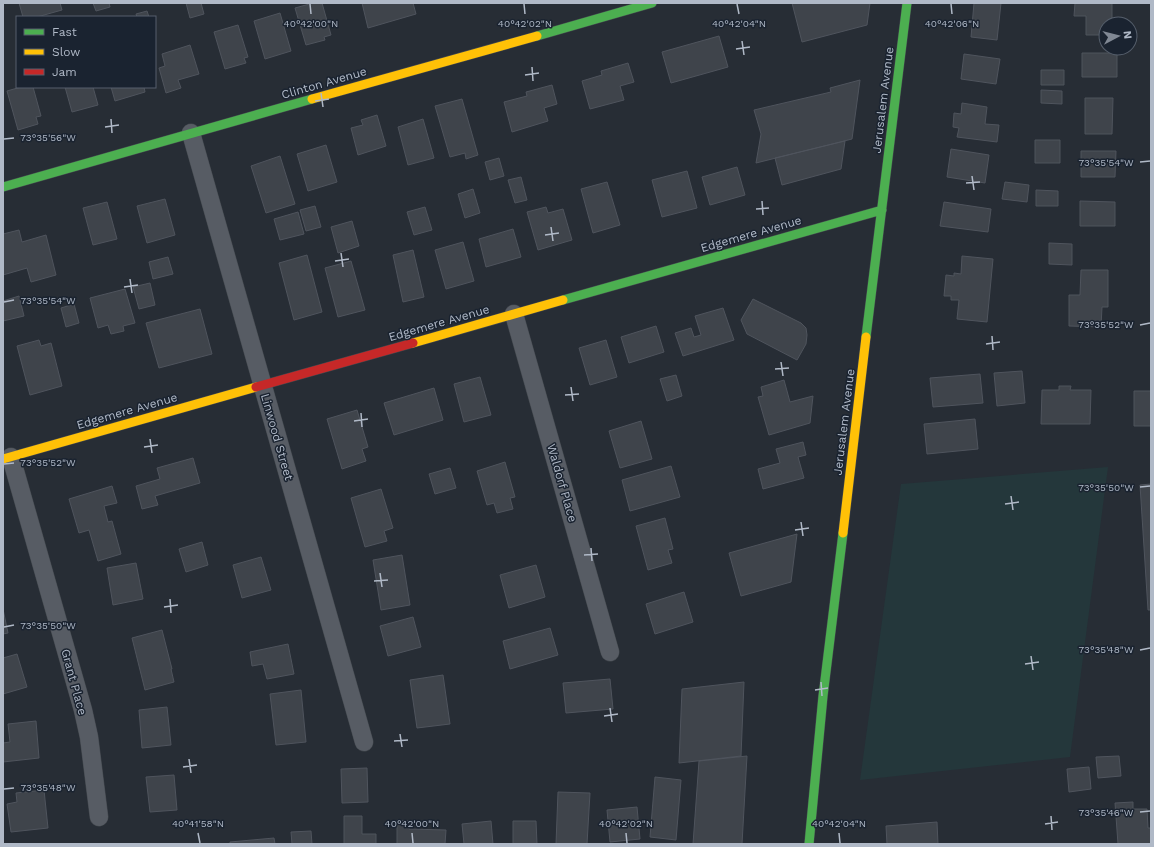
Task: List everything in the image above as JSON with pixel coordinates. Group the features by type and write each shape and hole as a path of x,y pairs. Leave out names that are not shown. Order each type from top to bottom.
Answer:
{"street":[{"name":"Clinton Avenue","path":"3,187 652,3"},
{"name":"Jerusalem Avenue","path":"809,844 824,688 907,3"},
{"name":"Linwood Street","path":"191,133 364,742"},
{"name":"Edgemere Avenue","path":"7,458 882,210"},
{"name":"Waldorf Place","path":"514,314 610,652"},
{"name":"Grant Place","path":"7,458 83,710 99,817"}],"green space":[{"path":"1108,467 1070,757 860,780 901,484"}],"building":[{"path":"19,3 60,3 62,10 41,16 23,16"},
{"path":"93,3 109,3 110,7 96,11"},
{"path":"186,3 201,3 204,14 190,18"},
{"path":"313,3 322,3 331,35 324,37 325,40 306,45 295,8"},
{"path":"362,3 413,3 416,14 368,28"},
{"path":"792,3 870,3 867,25 802,42"},
{"path":"974,3 1001,3 997,40 971,37"},
{"path":"1075,3 1112,3 1112,16 1098,16 1098,35 1086,35 1086,16 1074,16"},
{"path":"147,11 149,16 137,16 136,14"},
{"path":"280,13 291,51 265,59 254,21"},
{"path":"238,25 248,57 244,58 246,63 225,69 214,32"},
{"path":"719,36 728,67 671,83 662,52"},
{"path":"190,45 199,74 178,80 181,88 166,93 159,68 165,66 162,54"},
{"path":"1082,53 1098,53 1098,56 1117,56 1117,77 1082,77"},
{"path":"964,54 1000,59 996,84 961,79"},
{"path":"628,63 634,82 620,86 624,100 590,109 582,81 602,75 601,71"},
{"path":"1041,70 1064,70 1064,85 1041,85"},
{"path":"860,80 852,139 756,163 761,134 754,110 831,92 830,88"},
{"path":"552,85 557,104 544,108 548,121 512,132 504,102 527,96 526,92"},
{"path":"18,88 33,88 41,116 36,117 38,124 18,130 7,91"},
{"path":"65,88 93,88 98,105 72,112"},
{"path":"111,88 144,88 145,92 115,101"},
{"path":"1041,90 1062,91 1062,104 1041,103"},
{"path":"1085,98 1113,98 1112,134 1085,134"},
{"path":"462,99 478,155 466,159 465,153 450,157 435,106"},
{"path":"962,103 987,107 985,124 999,125 997,142 957,137 959,128 953,127 954,113 961,114"},
{"path":"377,115 386,146 358,155 351,128 363,125 361,120"},
{"path":"423,119 434,158 408,165 398,127"},
{"path":"1035,140 1060,140 1060,163 1035,163"},
{"path":"845,141 841,169 782,185 775,158"},
{"path":"326,145 337,182 308,191 297,154"},
{"path":"951,149 989,155 985,183 947,177"},
{"path":"1081,151 1116,151 1115,177 1081,177"},
{"path":"280,156 295,204 266,213 251,166"},
{"path":"499,158 504,176 490,180 485,162"},
{"path":"737,167 745,195 710,205 702,177"},
{"path":"687,171 697,208 662,217 652,180"},
{"path":"521,177 527,200 515,203 508,180"},
{"path":"607,182 620,225 593,233 581,189"},
{"path":"1005,182 1029,185 1027,202 1002,199"},
{"path":"473,189 480,213 465,218 458,194"},
{"path":"1036,190 1058,191 1058,206 1036,206"},
{"path":"165,199 175,235 147,243 137,206"},
{"path":"1080,201 1115,202 1115,226 1080,226"},
{"path":"107,202 117,239 93,245 83,208"},
{"path":"944,202 991,209 988,232 940,226"},
{"path":"315,206 321,227 306,231 300,210"},
{"path":"425,207 432,230 414,235 407,212"},
{"path":"546,207 548,213 563,209 572,240 538,250 527,212"},
{"path":"298,212 304,234 280,240 274,219"},
{"path":"352,221 359,246 338,253 331,227"},
{"path":"513,229 521,257 486,267 479,239"},
{"path":"19,230 22,242 46,235 56,275 31,282 27,268 3,275 3,234"},
{"path":"463,242 474,281 446,289 435,250"},
{"path":"1049,243 1072,244 1072,265 1049,264"},
{"path":"413,250 424,297 403,302 393,255"},
{"path":"307,255 322,312 294,320 279,263"},
{"path":"962,256 993,259 987,322 957,319 959,300 951,300 951,296 944,296 946,275 954,276 954,273 961,274"},
{"path":"168,257 173,274 153,279 149,262"},
{"path":"351,261 365,310 338,317 325,268"},
{"path":"1081,270 1108,270 1108,307 1102,307 1101,327 1069,326 1069,295 1080,295"},
{"path":"150,283 155,305 139,309 133,287"},
{"path":"125,289 135,323 123,326 124,331 111,334 108,325 98,328 90,298"},
{"path":"19,296 24,316 3,321 3,301"},
{"path":"753,299 801,323 806,328 806,344 797,360 747,334 741,320"},
{"path":"74,304 79,323 66,327 61,308"},
{"path":"723,308 734,340 683,356 675,333 691,328 694,337 701,335 695,316"},
{"path":"200,309 212,354 159,368 146,323"},
{"path":"656,326 664,352 629,363 621,337"},
{"path":"39,340 41,346 51,343 62,386 30,395 17,346"},
{"path":"606,340 617,377 590,385 579,348"},
{"path":"1022,371 1025,403 997,406 994,373"},
{"path":"980,374 983,403 933,407 930,378"},
{"path":"676,375 682,396 667,401 660,379"},
{"path":"480,377 491,415 464,422 454,384"},
{"path":"784,380 790,402 813,396 810,423 769,435 758,397 763,396 761,387"},
{"path":"1059,386 1071,386 1070,390 1091,390 1090,424 1041,424 1042,390 1059,390"},
{"path":"434,388 443,420 394,435 384,403"},
{"path":"1134,391 1151,391 1151,426 1134,426"},
{"path":"357,410 368,447 362,449 366,461 342,469 327,419"},
{"path":"975,419 978,449 927,454 924,424"},
{"path":"641,421 652,459 620,468 609,431"},
{"path":"803,442 806,455 798,457 804,478 763,489 758,469 780,463 776,449"},
{"path":"193,458 200,483 155,496 158,505 142,509 136,486 160,479 157,468"},
{"path":"505,462 515,497 510,498 513,509 497,513 494,503 487,505 477,471"},
{"path":"671,466 680,497 630,511 622,480"},
{"path":"450,468 456,488 435,494 429,474"},
{"path":"1151,484 1151,610 1148,610 1140,485"},
{"path":"112,486 117,503 104,506 108,522 112,521 121,554 98,561 89,530 79,533 69,499"},
{"path":"381,489 393,528 384,531 387,541 365,547 351,498"},
{"path":"665,518 673,549 668,550 672,563 648,570 636,526"},
{"path":"797,534 791,582 741,596 729,553"},
{"path":"202,542 208,565 186,572 179,549"},
{"path":"402,555 410,605 381,610 373,560"},
{"path":"261,557 271,590 242,598 233,565"},
{"path":"136,563 143,599 113,605 107,568"},
{"path":"536,565 545,597 509,608 500,575"},
{"path":"684,592 693,622 655,634 646,604"},
{"path":"3,609 8,633 3,634"},
{"path":"413,617 421,647 388,656 380,626"},
{"path":"550,628 558,655 510,669 503,641"},
{"path":"162,630 174,682 145,690 132,638"},
{"path":"288,644 294,674 267,679 263,664 252,666 250,652"},
{"path":"17,654 27,687 3,694 3,658"},
{"path":"443,675 450,724 417,728 410,680"},
{"path":"610,679 613,709 566,713 563,683"},
{"path":"744,682 741,756 679,763 682,689"},
{"path":"301,690 306,742 276,745 270,694"},
{"path":"167,707 171,745 142,748 139,710"},
{"path":"36,721 39,758 3,762 3,743 10,742 8,724"},
{"path":"747,756 742,844 693,844 699,761"},
{"path":"1119,756 1121,776 1098,778 1096,757"},
{"path":"1089,767 1091,789 1069,792 1067,769"},
{"path":"367,768 368,802 342,803 341,769"},
{"path":"174,775 177,810 150,812 146,777"},
{"path":"655,777 681,780 676,840 650,837"},
{"path":"44,790 48,828 11,832 7,804 17,802 16,793"},
{"path":"558,792 590,793 587,844 556,844"},
{"path":"1133,802 1133,809 1147,809 1148,828 1151,828 1151,844 1118,844 1115,803"},
{"path":"637,807 640,839 610,842 607,810"},
{"path":"344,816 362,816 362,834 376,834 376,844 344,844"},
{"path":"397,820 409,821 409,829 446,830 445,844 397,844"},
{"path":"491,821 493,844 464,844 462,824"},
{"path":"513,821 536,821 537,844 513,844"},
{"path":"937,822 938,844 887,844 886,826"},
{"path":"311,831 312,844 292,844 291,832"},
{"path":"274,838 275,844 230,844 230,842"}],"traffic: fast":[{"path":"537,36 652,3"},
{"path":"866,337 907,3"},
{"path":"3,187 312,99"},
{"path":"563,300 882,210"},
{"path":"809,844 823,696 843,533"}],"traffic: slow":[{"path":"312,99 537,36"},
{"path":"413,343 563,300"},
{"path":"843,533 866,337"},
{"path":"3,459 256,387"}],"traffic: jam":[{"path":"256,387 413,343"}]}
